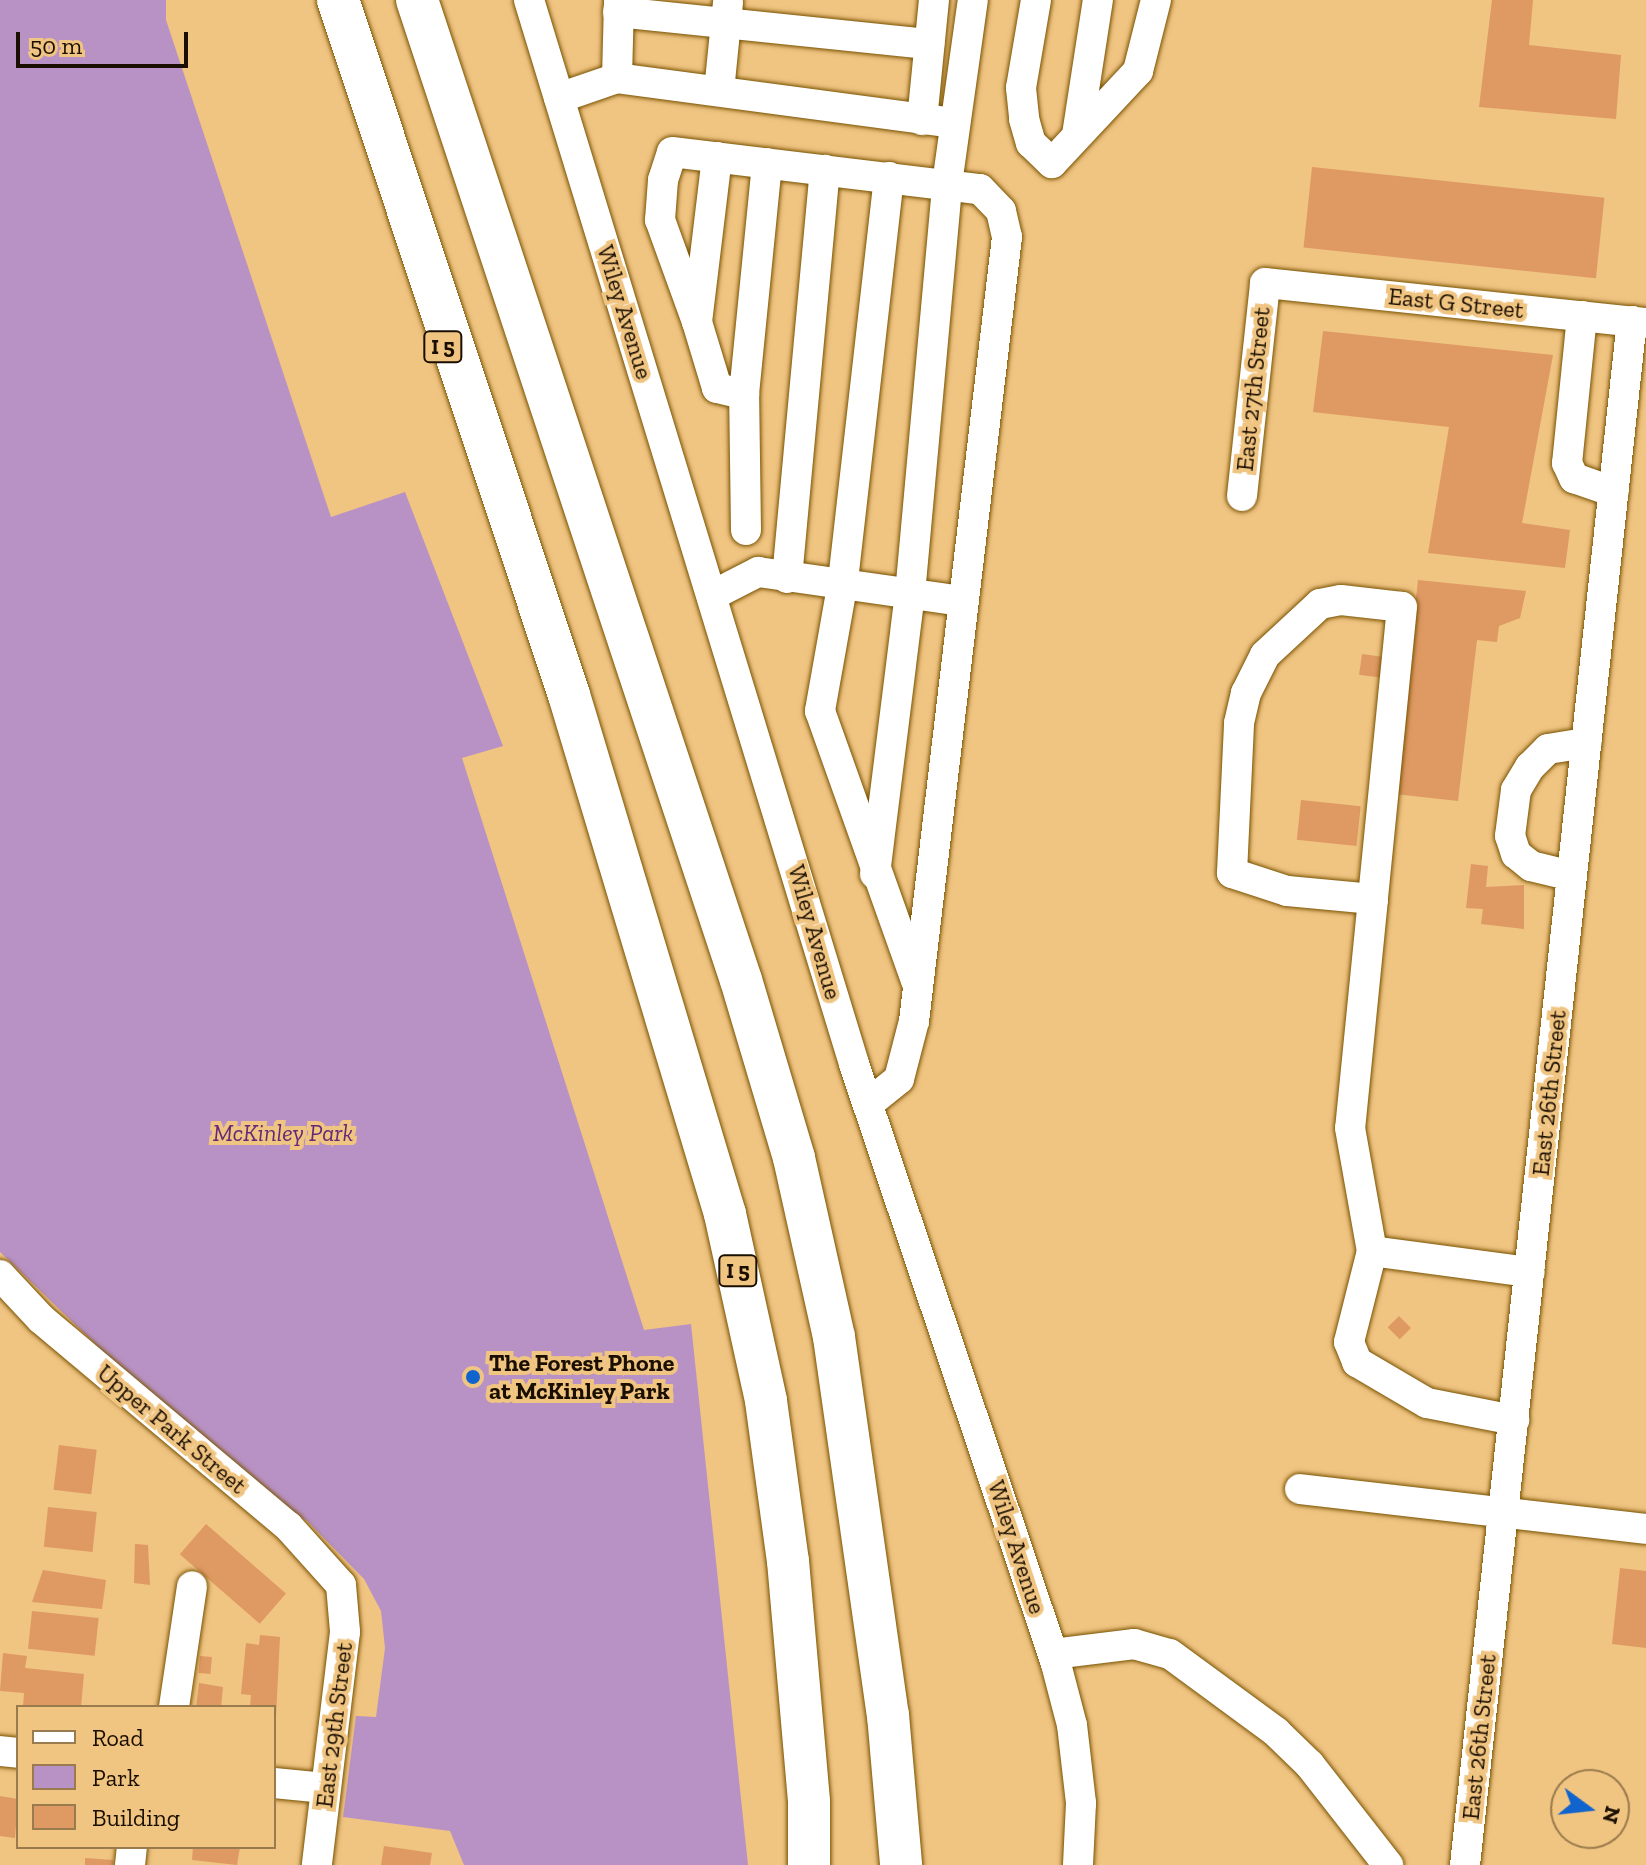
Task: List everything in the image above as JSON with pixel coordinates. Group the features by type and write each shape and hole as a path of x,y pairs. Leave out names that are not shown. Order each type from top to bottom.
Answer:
{"highway":[{"name":"I 5","path":"316,0 569,695"},
{"name":"I 5","path":"338,0 569,695 725,1214 766,1401 789,1576 809,1802 809,1865"},
{"path":"417,0 737,965 794,1158 834,1337 888,1715 901,1865"}],"street":[{"name":"Wiley Avenue","path":"529,0 868,1104 1053,1654 1072,1725 1081,1803 1078,1865"},
{"path":"922,120 934,0"},
{"path":"875,874 910,594 947,184 973,0"},
{"path":"1036,0 1021,88 1031,143 1052,163 1138,71 1156,0"},
{"path":"1077,135 1098,0"},
{"path":"617,78 619,6 727,10 929,44"},
{"path":"719,91 727,10"},
{"path":"559,98 617,78 955,123"},
{"path":"744,394 717,388 660,220 663,180 672,152 980,189 1001,211 1007,237 961,601 918,987 899,1079 868,1104"},
{"path":"697,322 717,157"},
{"path":"746,530 744,394 767,163"},
{"path":"787,578 825,170"},
{"path":"889,177 842,587 820,711 875,874 918,987"},
{"name":"East G Street","path":"1265,283 1639,322"},
{"name":"East 27th Street","path":"1242,496 1265,283"},
{"path":"1582,316 1567,463 1574,478 1614,492"},
{"name":"East 26th Street","path":"1465,1865 1614,492 1639,322"},
{"path":"713,595 758,572 842,587 961,601"},
{"path":"1373,899 1287,891 1232,873 1239,723 1246,693 1265,655 1320,604 1341,600 1402,607 1350,1143 1372,1251 1349,1342 1357,1362 1427,1403 1514,1420"},
{"path":"1572,876 1531,866 1516,854 1510,836 1516,790 1530,767 1548,749 1587,743"},
{"path":"1372,1251 1530,1272"},
{"name":"Upper Park Street","path":"0,1275 41,1319 288,1526 341,1585"},
{"path":"1300,1489 1646,1529"},
{"name":"East 29th Street","path":"317,1865 345,1632 341,1585"},
{"path":"174,1705 192,1586"},
{"path":"1053,1654 1134,1644 1170,1654 1287,1743 1388,1865"},
{"path":"276,1783 325,1788"}],"green space":[{"name":"McKinley Park","path":"0,0 166,0 166,20 331,517 405,492 503,746 462,758 644,1330 691,1324 748,1865 464,1865 450,1831 343,1817 356,1716 376,1717 385,1648 381,1611 364,1579 307,1521 269,1497 114,1362 0,1252"}],"building":[{"path":"1492,0 1533,0 1529,45 1621,55 1616,119 1479,107"},
{"path":"1312,167 1604,198 1596,278 1304,248"},
{"path":"1323,331 1553,355 1522,523 1570,530 1565,568 1428,553 1449,427 1313,412"},
{"path":"1418,580 1526,591 1520,618 1499,626 1497,642 1477,640 1458,801 1395,794"},
{"path":"1362,654 1384,657 1381,678 1359,675"},
{"path":"1301,800 1361,806 1356,846 1297,840"},
{"path":"1471,864 1488,866 1486,887 1524,885 1524,929 1481,924 1483,909 1466,908"},
{"path":"1399,1316 1411,1328 1400,1339 1388,1327"},
{"path":"59,1445 97,1450 91,1494 54,1490"},
{"path":"48,1507 97,1512 93,1552 44,1547"},
{"path":"206,1524 286,1594 260,1624 180,1554"},
{"path":"135,1544 148,1545 150,1585 134,1583"},
{"path":"1620,1568 1646,1571 1646,1648 1612,1644"},
{"path":"43,1570 106,1580 102,1609 32,1602"},
{"path":"32,1611 99,1618 95,1656 28,1649"},
{"path":"260,1635 280,1637 276,1717 276,1705 250,1705 251,1695 241,1694 246,1643 259,1645"},
{"path":"3,1653 27,1656 25,1668 84,1674 81,1705 23,1705 24,1693 0,1691"},
{"path":"200,1656 212,1657 210,1674 199,1673"},
{"path":"199,1683 223,1687 221,1705 196,1705"},
{"path":"0,1796 16,1799 15,1838 0,1836"},
{"path":"384,1846 432,1853 430,1865 381,1865"},
{"path":"193,1849 240,1849 237,1865 192,1860"},
{"path":"85,1858 113,1860 113,1865 85,1865"}],"place":[{"name":"The Forest Phone at McKinley Park","path":"473,1377"}]}
